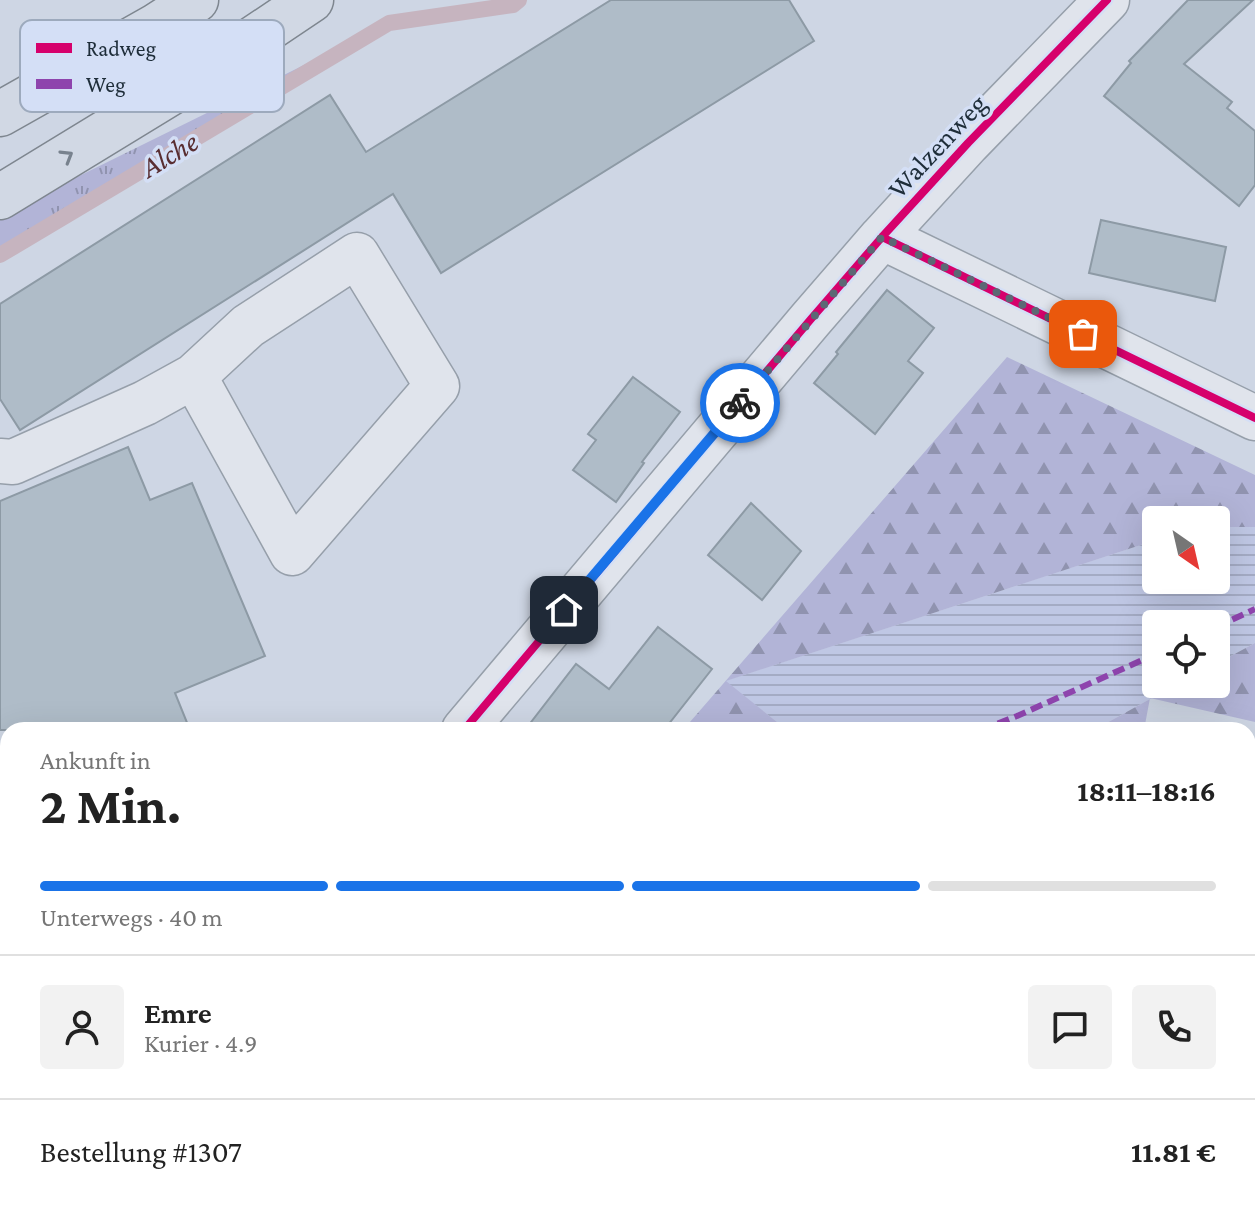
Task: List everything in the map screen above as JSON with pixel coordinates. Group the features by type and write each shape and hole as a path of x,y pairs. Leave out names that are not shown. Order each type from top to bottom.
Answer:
{"main road":[{"path":"165,20 196,0"},
{"path":"281,20 311,0"},
{"path":"0,114 20,103"},
{"path":"0,197 139,112"}],"street":[{"name":"Walzenweg","path":"471,722 882,237 1107,0"},
{"path":"882,237 1255,418"},
{"path":"0,461 13,462 145,403 194,376 248,326 357,255 437,386 292,553 194,376"}],"shaded area":[{"path":"1230,527 1255,527 1255,643 1230,656 1230,610 1142,610 1142,698 1152,698 1108,722 777,722 725,681 1142,545 1142,594 1230,594"}],"green space":[{"path":"389,23 284,86 284,75"},
{"path":"209,112 240,112 0,255 0,215"},
{"path":"1007,357 1255,475 1255,527 1230,527 1230,506 1142,506 1142,545 726,681 777,722 690,722"},
{"path":"1255,643 1255,722 1151,698 1230,698 1230,656"},
{"path":"1150,699 1146,722 1108,722"}],"building":[{"path":"611,0 789,0 814,41 441,273 393,194 20,430 0,399 0,304 330,95 366,152"},
{"path":"1188,0 1253,0 1184,64 1232,102 1227,108 1255,131 1255,185 1239,206 1104,96 1131,63 1129,61"},
{"path":"1101,220 1226,247 1215,301 1089,273"},
{"path":"887,290 934,328 908,361 923,373 875,434 814,383"},
{"path":"633,377 680,412 616,502 573,470 596,440 588,434"},
{"path":"128,447 150,500 192,483 265,656 175,693 187,722 0,722 0,501"},
{"path":"751,503 801,551 762,600 708,555"},
{"path":"658,627 712,669 670,722 531,722 576,664 609,689"}],"waterway":[{"name":"Alche","path":"284,86 389,23 513,5 519,0"},
{"name":"Alche","path":"0,255 240,112"}],"marked path":[{"path":"1230,621 1255,609"},
{"path":"1002,722 1142,660"}],"cycle path":[{"path":"471,722 882,237 1107,0"},
{"path":"882,237 1255,418"}],"way so far":[{"path":"740,403 882,237 1083,334"}],"route":[{"path":"564,610 740,403"}]}
